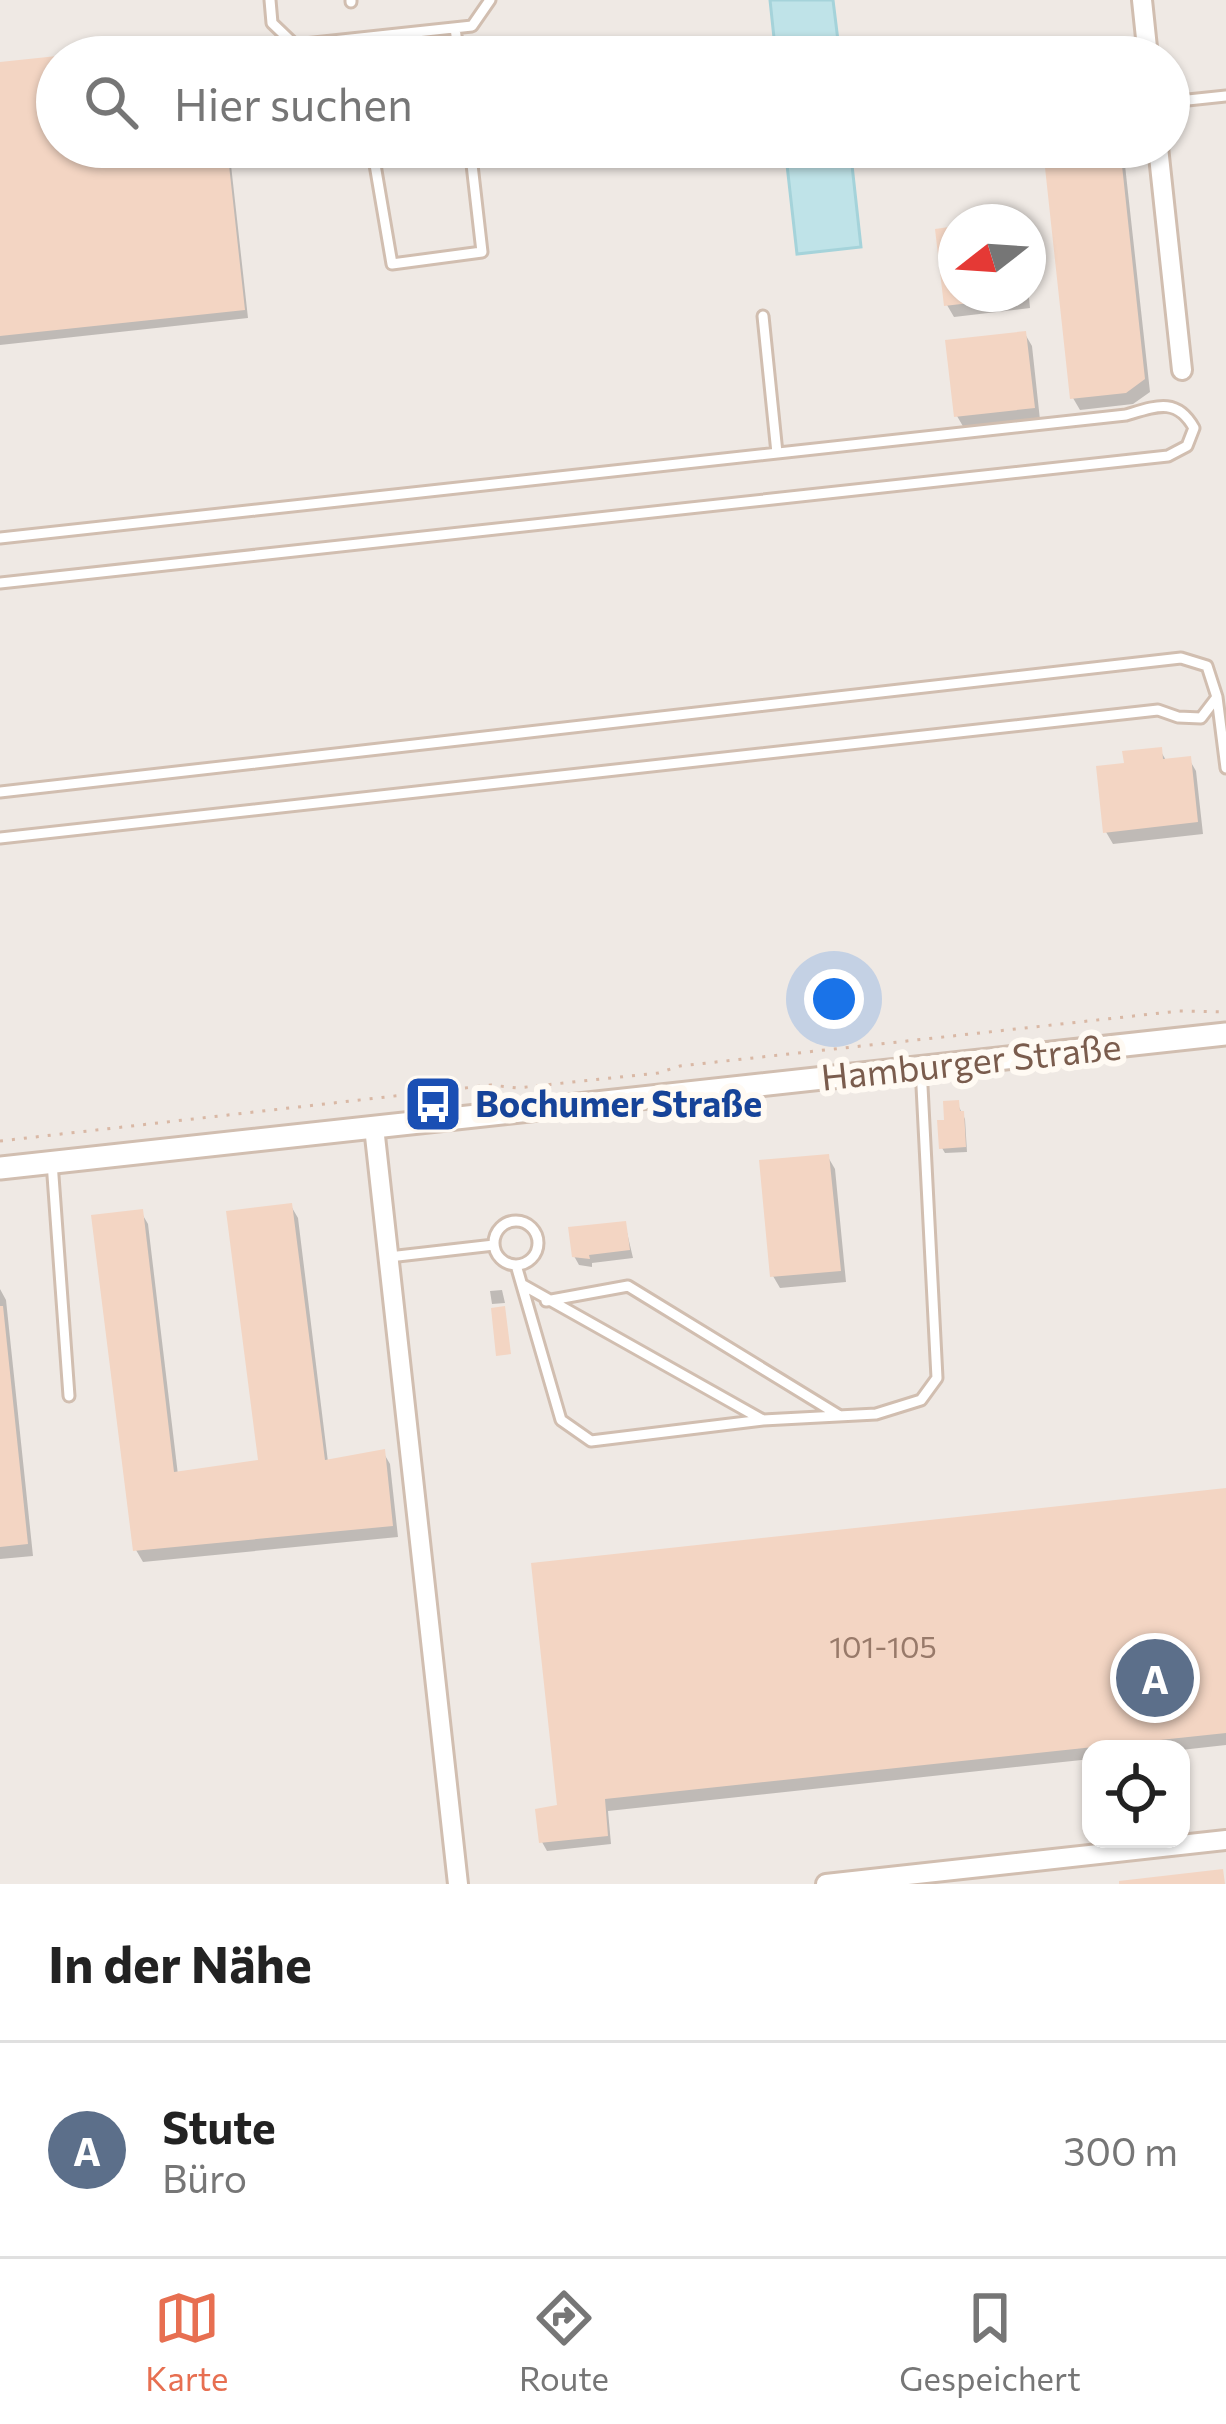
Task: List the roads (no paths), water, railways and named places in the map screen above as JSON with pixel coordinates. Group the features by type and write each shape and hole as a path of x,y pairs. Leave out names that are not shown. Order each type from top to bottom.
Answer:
{"street":[{"path":"1142,0 1146,36"},
{"path":"1160,168 1182,370"},
{"name":"Hamburger Straße","path":"0,1168 1226,1034"},
{"path":"374,1127 458,1884"},
{"path":"826,1884 1226,1840"}],"lane":[{"path":"270,0 272,23 286,36"},
{"path":"381,36 472,26 490,0"},
{"path":"455,28 456,36"},
{"path":"1190,100 1226,96"},
{"path":"376,168 392,264 482,252 472,168"},
{"path":"763,316 777,453"},
{"path":"0,538 1126,415 1165,404 1185,412 1195,428 1187,446 1168,456 0,583"},
{"path":"0,792 1181,658 1208,666 1226,768"},
{"path":"0,838 1158,710 1201,718 1217,697"},
{"path":"516,1265 561,1420 591,1441 763,1420 876,1414 921,1400 938,1378 920,1067"},
{"path":"52,1162 69,1396"},
{"path":"511,1221 531,1227 538,1246 534,1256 516,1265 506,1262 494,1245 495,1235 511,1221"},
{"path":"389,1257 494,1245"},
{"path":"523,1285 763,1420"},
{"path":"546,1300 628,1286 842,1417"}],"water":[{"path":"770,0 833,0 837,36 774,36"},
{"path":"787,168 852,168 861,247 797,254"}],"place":[{"name":"Bochumer Straße","path":"433,1104"},
{"name":"Stute","path":"1155,1678"}]}
